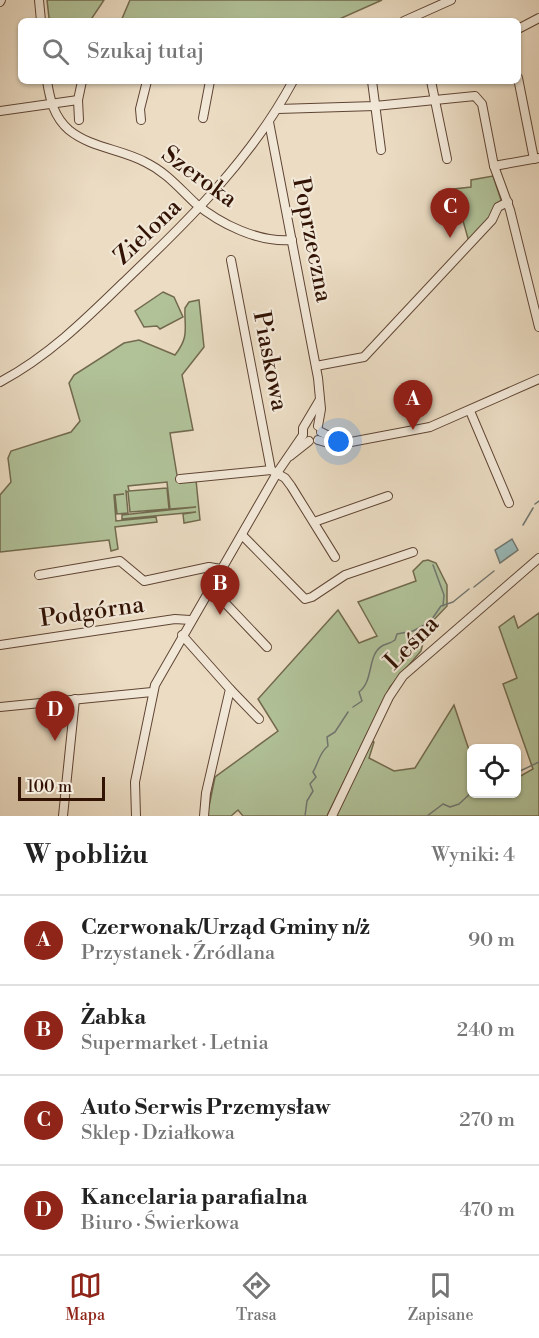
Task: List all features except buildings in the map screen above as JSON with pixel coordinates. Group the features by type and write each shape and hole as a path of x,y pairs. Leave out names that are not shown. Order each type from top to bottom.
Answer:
{"street":[{"path":"39,0 41,18"},
{"path":"411,18 451,0"},
{"path":"521,27 539,18"},
{"name":"Szeroka","path":"48,84 52,104 60,120 79,137 146,162 176,183 202,207 254,237 269,240 292,240"},
{"path":"79,120 78,100 81,84"},
{"path":"141,120 147,84"},
{"path":"203,118 209,84"},
{"name":"Zielona","path":"0,382 31,364 73,332 202,207 269,122 291,84"},
{"path":"372,84 381,150"},
{"path":"432,84 447,159"},
{"path":"494,166 537,159 519,84"},
{"path":"278,109 375,106 478,98 483,108 494,166 508,202 539,327"},
{"path":"0,111 78,100"},
{"name":"Poprzeczna","path":"269,122 316,366 319,401 314,435"},
{"path":"316,366 363,357 492,220 498,207 508,202"},
{"name":"Piaskowa","path":"231,260 274,472"},
{"path":"319,401 308,424 314,435 335,445 430,427 539,379"},
{"path":"470,411 509,503"},
{"path":"136,816 135,782 152,692 190,620 242,535 274,472 314,435"},
{"path":"180,479 274,472 291,486 335,557"},
{"path":"314,522 388,496"},
{"path":"242,535 302,598 312,597 345,575 412,552"},
{"name":"Leśna","path":"332,816 389,697 403,676 539,558"},
{"path":"39,575 120,561 144,580 209,567 221,569"},
{"path":"210,587 267,648"},
{"name":"Podgórna","path":"0,645 184,618 190,620"},
{"path":"182,635 259,719"},
{"path":"204,816 206,793 230,689"},
{"path":"0,707 152,692"},
{"path":"63,816 75,699"}],"green space":[{"path":"47,0 104,0 92,18 49,18"},
{"path":"130,0 382,0 342,18 122,18"},
{"path":"493,176 501,200 490,219 469,242 454,189 471,187 471,180"},
{"path":"163,292 174,297 183,317 160,329 157,326 144,327 135,311"},
{"path":"199,300 204,347 182,375 193,430 170,433 178,481 196,480 200,520 184,523 183,514 196,512 122,519 122,515 196,507 170,509 167,482 128,486 129,491 167,488 169,509 130,512 126,491 128,513 117,514 115,495 124,494 114,495 116,521 156,517 157,522 115,527 118,549 111,551 109,540 0,552 0,495 11,482 8,458 11,451 71,432 80,421 69,383 74,375 124,343 139,340 175,355 183,342 185,308 189,302"},
{"path":"423,561 436,563 447,585 447,606 427,627 421,651 390,687 327,816 243,816 238,810 231,816 207,816 215,777 278,731 258,699 338,610 359,643 377,636 358,602 416,581 413,571"},
{"path":"539,613 539,816 335,816 371,740 374,742 369,758 394,771 415,768 454,705 467,744 467,798 521,798 521,776 533,769 503,684 517,678 499,627 514,616 518,628"}],"water":[{"path":"512,539 518,550 500,563 495,550"}],"waterway":[{"path":"535,504 539,501"},
{"path":"523,525 533,508"},
{"path":"433,565 444,595 443,606"},
{"path":"474,587 494,571"},
{"path":"432,619 441,606 453,602 469,589"},
{"path":"353,707 362,701 359,692 367,681 377,650 395,640 397,634 413,631 428,623"},
{"path":"305,816 307,801 313,791 310,784 316,777 313,772 328,746 327,737 335,732 348,712"},
{"path":"521,771 539,762"},
{"path":"427,816 443,804 450,807 459,804 467,797"}],"place":[{"name":"Auto Serwis Przemysław","path":"450,238"},
{"name":"Czerwonak/Urząd Gminy n/ż","path":"413,430"},
{"name":"Żabka","path":"220,615"},
{"name":"Kancelaria parafialna","path":"55,741"}]}
